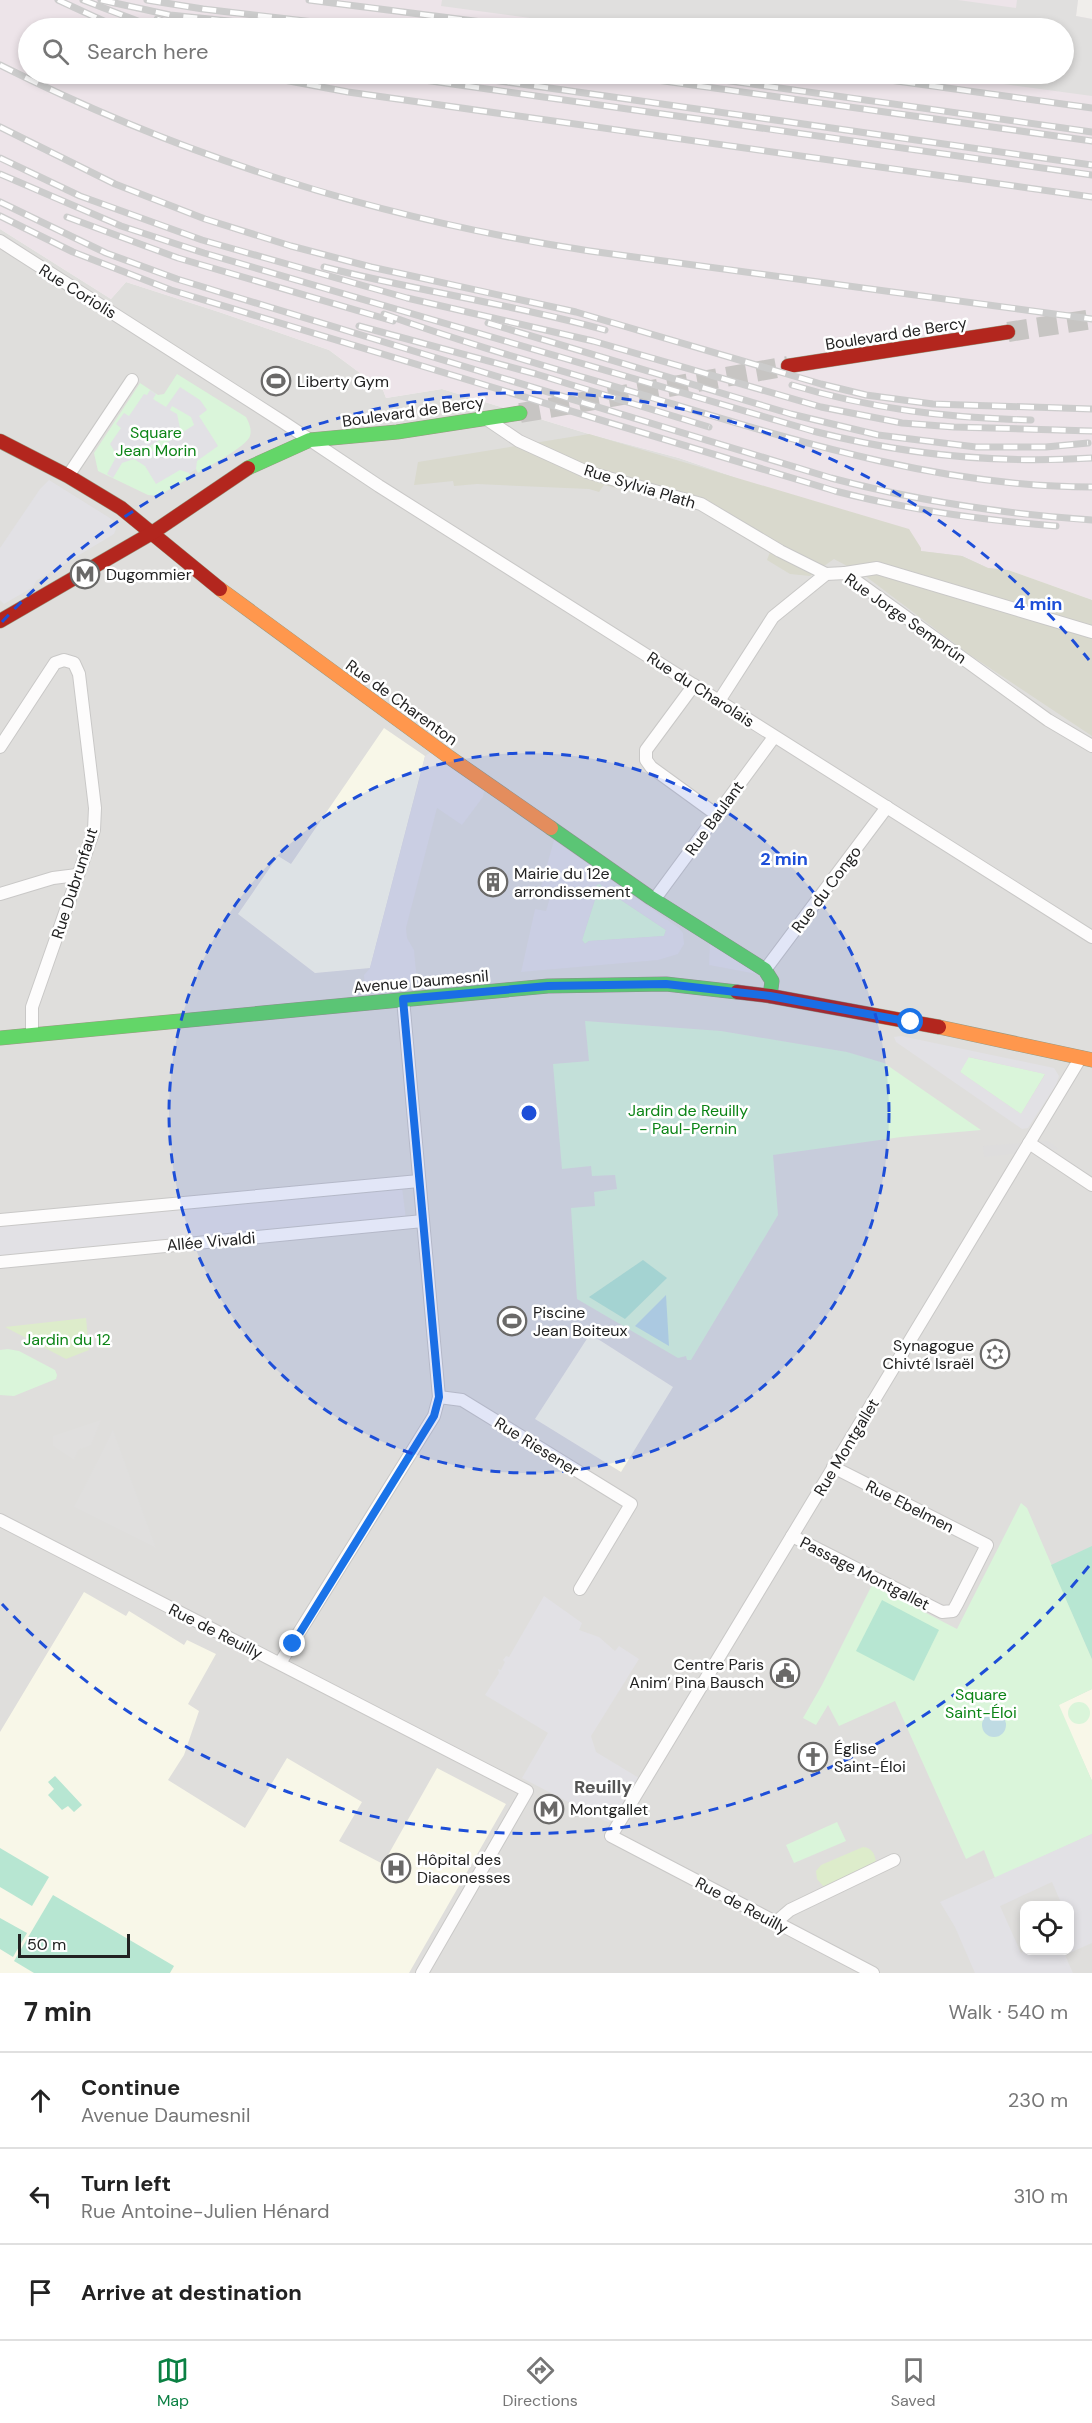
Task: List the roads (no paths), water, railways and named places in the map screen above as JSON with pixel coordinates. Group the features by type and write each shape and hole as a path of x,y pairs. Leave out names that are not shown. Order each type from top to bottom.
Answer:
{"main road":[{"name":"Boulevard de Bercy","path":"789,366 1008,332"},
{"name":"Boulevard de Bercy","path":"0,621 152,533 247,468 310,440 397,432 520,413"},
{"name":"Rue de Charenton","path":"0,441 68,476 122,508 205,578 442,752 654,900 765,970"},
{"path":"765,970 772,981 770,996"},
{"name":"Avenue Daumesnil","path":"0,1038 548,986 666,984 770,996 905,1020 1086,1059"}],"street":[{"name":"Rue Coriolis","path":"0,241 310,440"},
{"path":"68,476 132,380"},
{"name":"Rue Sylvia Plath","path":"484,418 519,441 587,472 701,504 780,551 826,574"},
{"name":"Rue du Charolais","path":"310,440 1092,937"},
{"path":"845,573 877,568 1092,632"},
{"name":"Rue Jorge Semprún","path":"719,701 772,617 826,574 845,573 1048,720 1092,746"},
{"name":"Rue Dubrunfaut","path":"0,747 55,663 64,660 74,663 79,674 95,808 94,830 32,1007 32,1035"},
{"path":"694,685 646,750 646,757 651,767 717,815"},
{"name":"Rue Baulant","path":"654,900 774,736"},
{"name":"Rue du Congo","path":"765,970 887,807"},
{"path":"0,894 53,878 77,875"},
{"path":"280,1663 434,1416 439,1397 403,999"},
{"name":"Rue Montgallet","path":"611,1836 1029,1143 1086,1059"},
{"path":"1029,1143 1092,1185"},
{"path":"0,1220 419,1181"},
{"name":"Allée Vivaldi","path":"0,1262 423,1221"},
{"name":"Rue Riesener","path":"439,1397 462,1400 631,1504 580,1589"},
{"name":"Rue Ebelmen","path":"833,1467 987,1545 955,1608 945,1613 937,1610"},
{"name":"Rue de Reuilly","path":"0,1520 527,1791 422,1973"},
{"name":"Passage Montgallet","path":"792,1536 937,1610"},
{"name":"Rue de Reuilly","path":"611,1836 873,1973"},
{"path":"776,1922 790,1910 894,1860"}],"water":[{"path":"666,1295 669,1346 635,1326"},
{"path":"989,1713 999,1713 1006,1720 1006,1730 999,1737 989,1737 982,1730 982,1720"}],"tunnel":[{"path":"1008,332 1092,319"},
{"path":"520,413 788,366"}],"railway":[{"path":"58,0 97,18"},
{"path":"83,0 130,18"},
{"path":"101,0 170,15 199,18"},
{"path":"147,0 280,18"},
{"path":"309,0 450,18"},
{"path":"0,65 18,73"},
{"path":"40,84 141,129 214,157 362,203 437,222 590,251 1092,319"},
{"path":"305,84 348,92 1092,197"},
{"path":"452,84 1092,175"},
{"path":"521,84 1092,165"},
{"path":"685,84 1092,141"},
{"path":"752,84 1092,132"},
{"path":"918,84 1092,108"},
{"path":"0,127 115,184 205,219 291,246 371,267 576,312 821,384 866,395 933,404 1092,409"},
{"path":"0,158 80,196 202,240 407,298 593,341 821,407 902,423 954,427 1092,431"},
{"path":"0,174 121,226 204,253 813,431 882,446 952,456 1022,460 1092,458"},
{"path":"0,202 106,253 177,279 831,478 961,505 1092,520"},
{"path":"0,216 73,252 171,290 835,491 890,504 945,513 1056,526"},
{"path":"67,217 178,258 393,321"},
{"path":"324,267 605,330"},
{"path":"384,314 552,368 761,430 870,459 980,479 1036,485 1092,487"},
{"path":"488,323 791,414 878,435 976,447 1046,447 1088,443"},
{"path":"359,326 536,374 709,427"},
{"path":"792,385 851,400 910,411 1031,420"}],"place":[{"name":"Liberty Gym","path":"276,381"},
{"name":"Dugommier","path":"85,574"},
{"name":"Mairie du 12e arrondissement","path":"493,882"},
{"name":"Piscine Jean Boiteux","path":"512,1321"},
{"name":"Synagogue Chivté Israël","path":"995,1354"},
{"name":"Centre Paris Anim’ Pina Bausch","path":"785,1673"},
{"name":"Église Saint-Éloi","path":"813,1757"},
{"name":"Montgallet","path":"549,1809"},
{"name":"Hôpital des Diaconesses","path":"396,1868"}],"district":[{"name":"Reuilly","path":"603,1787"}],"park label":[{"name":"Square Jean Morin","path":"156,441"},
{"name":"Jardin de Reuilly - Paul-Pernin","path":"688,1119"},
{"name":"Jardin du 12","path":"67,1339"},
{"name":"Square Saint-Éloi","path":"981,1703"}]}
